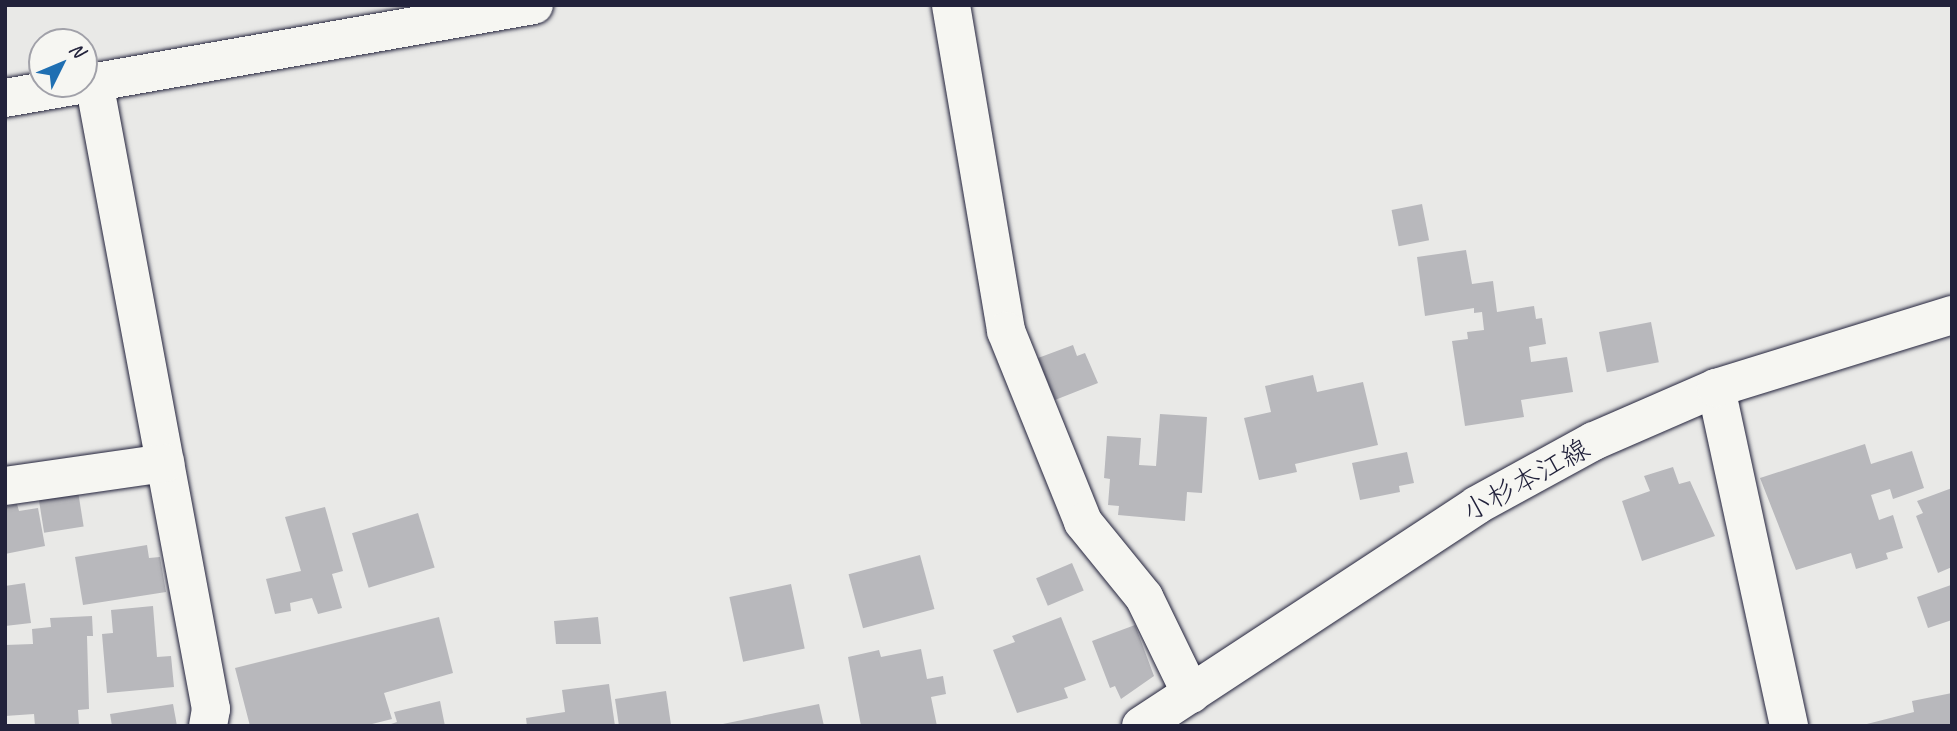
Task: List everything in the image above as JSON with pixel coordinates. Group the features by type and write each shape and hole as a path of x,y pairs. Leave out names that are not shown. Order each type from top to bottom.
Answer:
{"street":[{"path":"98,81 534,5"},
{"path":"951,5 1006,331 1083,522 1144,597 1191,694"},
{"path":"5,98 28,94"},
{"path":"97,98 211,709 208,726"},
{"name":"小杉本江線","path":"1141,726 1477,505 1594,441 1716,388 1952,315"},
{"path":"1716,388 1789,726"},
{"path":"5,486 165,463"}],"building":[{"path":"1422,204 1429,240 1399,246 1392,210"},
{"path":"1466,250 1472,284 1493,281 1497,312 1534,306 1536,319 1542,318 1546,344 1529,347 1531,362 1567,357 1573,392 1521,400 1524,417 1465,426 1452,341 1468,339 1467,332 1484,330 1482,312 1474,313 1474,308 1425,316 1417,257"},
{"path":"1651,322 1659,362 1607,372 1599,332"},
{"path":"1073,345 1077,356 1085,353 1098,383 1055,400 1038,358"},
{"path":"1313,375 1317,392 1363,382 1378,445 1295,464 1297,472 1259,480 1244,418 1271,412 1265,386"},
{"path":"1160,414 1207,417 1202,493 1187,492 1185,521 1118,515 1119,506 1108,505 1110,479 1104,478 1107,436 1141,438 1139,465 1156,466"},
{"path":"1865,444 1871,464 1912,451 1924,488 1893,499 1890,489 1871,495 1879,520 1893,515 1903,548 1886,553 1888,559 1856,569 1851,553 1796,570 1760,478"},
{"path":"1407,452 1414,483 1399,486 1400,492 1360,500 1352,463"},
{"path":"1673,467 1679,484 1690,481 1715,536 1642,561 1622,501 1650,491 1644,476"},
{"path":"1952,488 1952,567 1938,573 1916,516 1923,513 1917,501"},
{"path":"78,491 84,527 44,533 38,497"},
{"path":"17,504 19,511 38,508 45,546 5,554 5,507"},
{"path":"325,507 343,571 332,574 342,608 318,614 312,598 290,603 291,611 275,614 266,579 301,571 285,517"},
{"path":"418,513 435,568 369,588 352,533"},
{"path":"147,545 149,558 160,557 166,592 83,605 75,557"},
{"path":"920,555 934,609 863,628 849,574"},
{"path":"1072,563 1084,591 1048,606 1036,578"},
{"path":"25,583 31,623 5,626 5,586"},
{"path":"791,584 805,649 743,662 729,597"},
{"path":"1951,585 1952,620 1928,628 1917,597"},
{"path":"153,606 157,657 171,656 174,687 107,693 102,634 113,633 111,610"},
{"path":"92,616 93,636 87,636 89,709 78,710 79,726 35,726 34,714 5,716 5,645 33,644 32,629 51,627 50,618"},
{"path":"439,617 453,673 384,693 392,719 364,726 250,726 235,668"},
{"path":"598,617 601,644 556,644 554,621"},
{"path":"1061,617 1086,680 1064,688 1068,698 1017,713 993,650 1015,642 1012,636"},
{"path":"1135,625 1154,676 1121,699 1115,686 1110,688 1092,641"},
{"path":"921,649 927,679 943,676 946,694 931,697 937,726 861,726 848,657 879,650 881,657"},
{"path":"609,684 615,726 527,726 526,718 565,712 562,690"},
{"path":"666,691 671,725 619,726 615,699"},
{"path":"1952,693 1952,726 1859,726 1914,712 1912,701"},
{"path":"440,701 445,726 385,726 397,722 394,712"},
{"path":"173,704 177,726 112,726 110,714"},
{"path":"819,704 824,726 718,726 718,725"}]}
